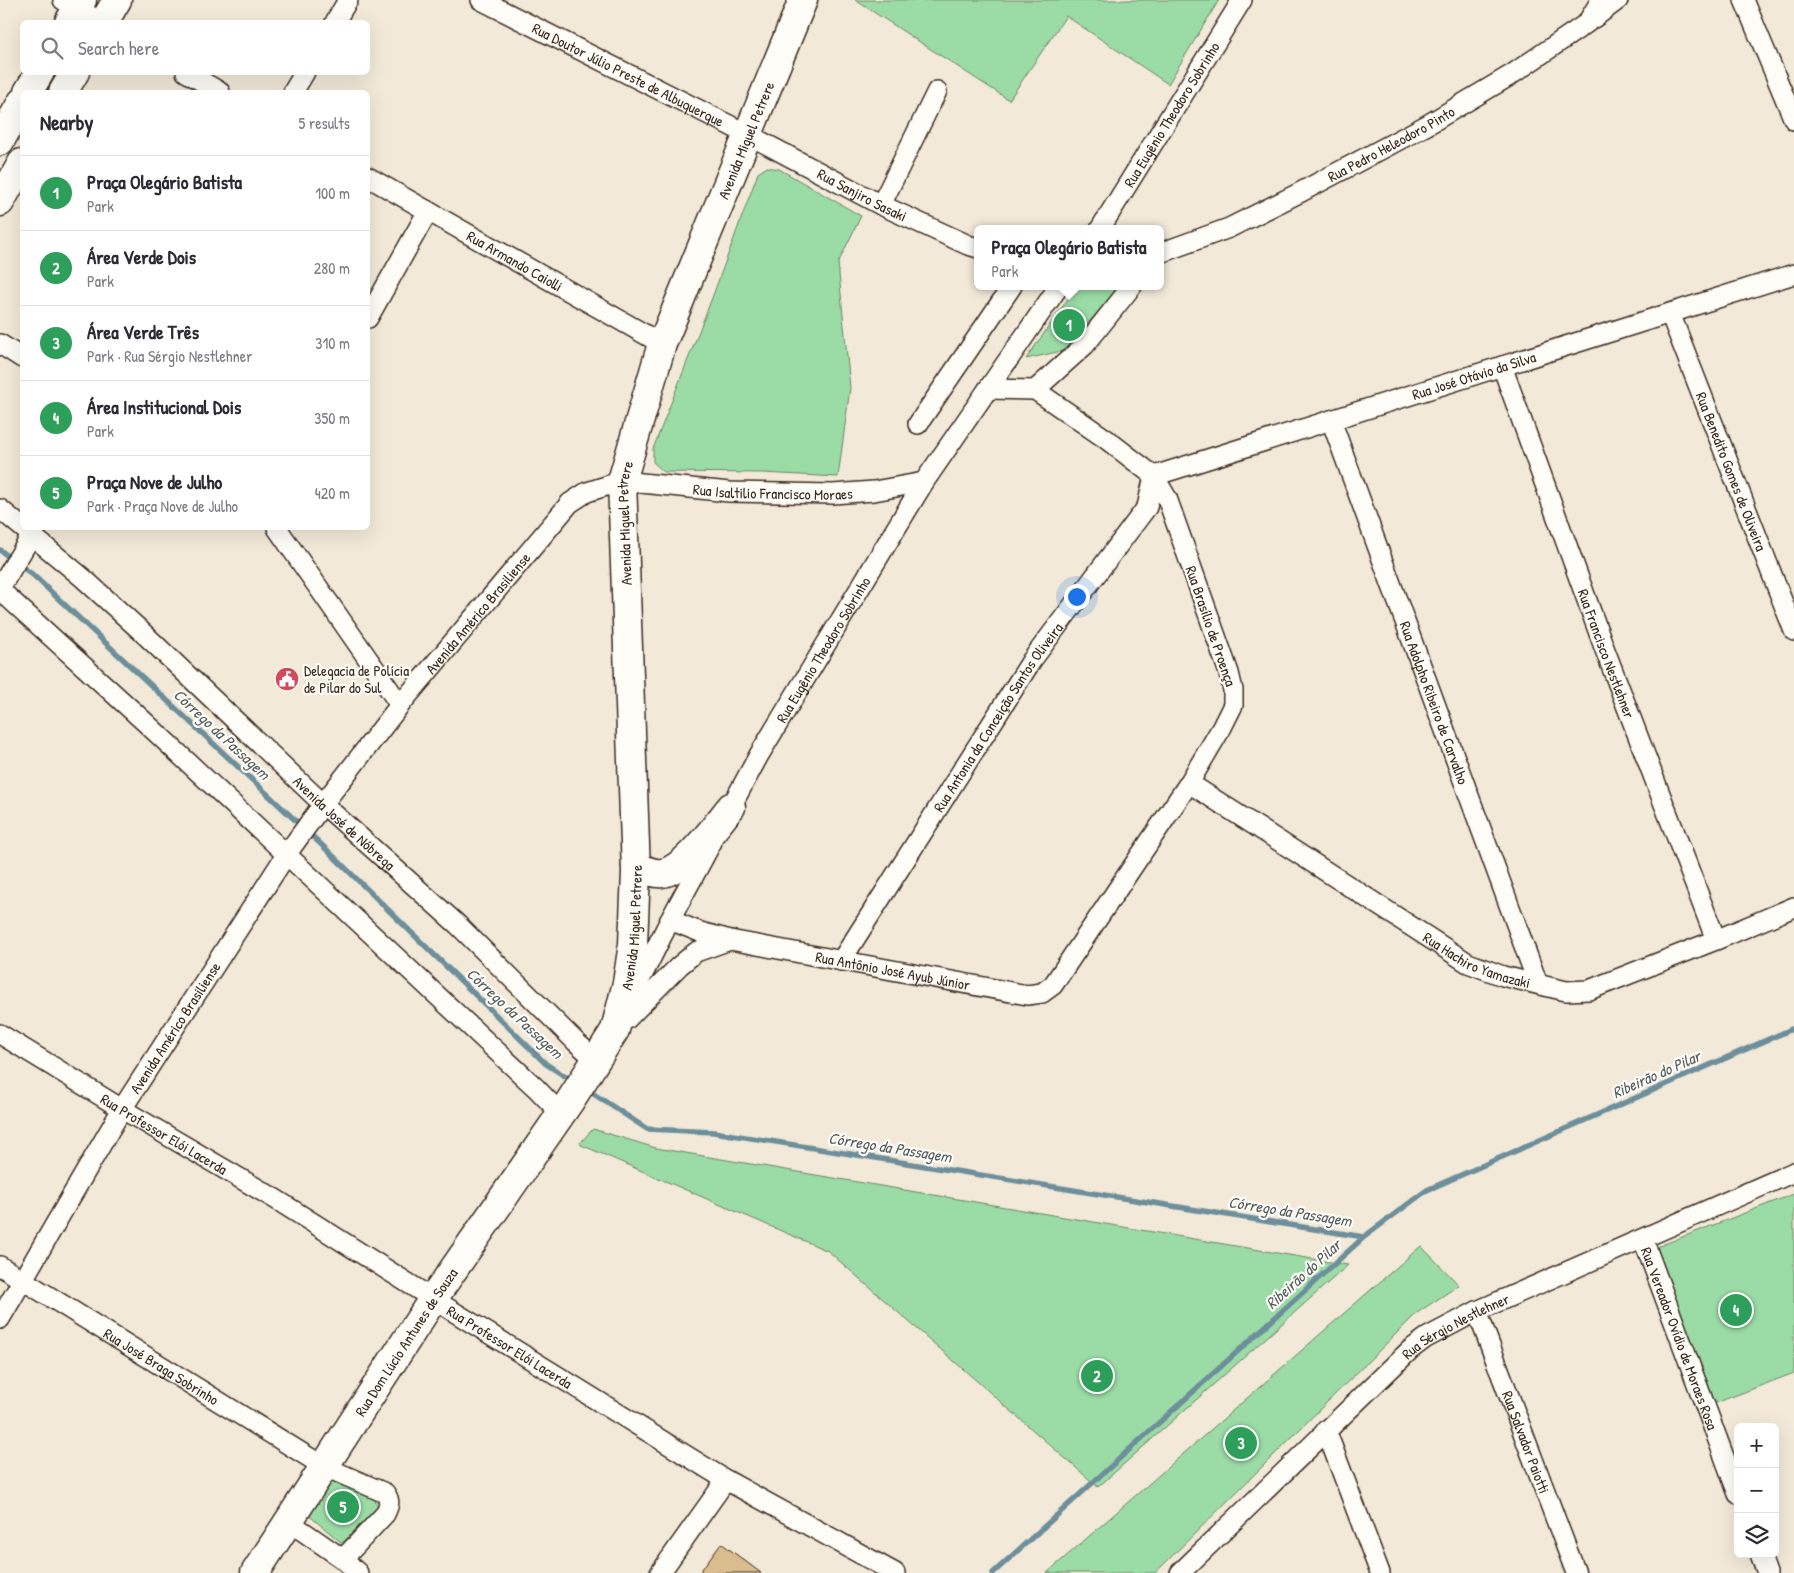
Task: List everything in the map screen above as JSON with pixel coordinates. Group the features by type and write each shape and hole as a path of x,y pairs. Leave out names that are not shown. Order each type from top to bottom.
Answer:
{"main road":[{"path":"103,20 117,0"},
{"name":"Avenida Miguel Petrere","path":"593,1065 615,1030 627,983 633,944 636,865 622,481 662,344 803,0"},
{"path":"29,90 38,75"},
{"path":"65,90 73,75"},
{"path":"0,141 20,106"},
{"path":"0,202 20,167"},
{"path":"636,865 650,872 672,871 685,861 732,806"},
{"name":"Rua Dom Lúcio Antunes de Souza","path":"255,1573 433,1299 593,1065"}],"street":[{"path":"336,20 348,0"},
{"name":"Rua Doutor Júlio Preste de Albuquerque","path":"481,0 749,135"},
{"name":"Rua Eugênio Theodoro Sobrinho","path":"1102,225 1242,0"},
{"name":"Rua Pedro Heleodoro Pinto","path":"1164,252 1229,228 1427,125 1511,75 1587,23 1601,0"},
{"path":"1587,23 1618,0"},
{"path":"1744,0 1794,120"},
{"path":"73,8 98,20"},
{"path":"191,75 217,90"},
{"path":"294,90 303,75"},
{"path":"881,206 937,91"},
{"name":"Rua Sanjiro Sasaki","path":"749,135 881,206 974,247"},
{"name":"Rua Armando Caiolli","path":"370,178 662,344"},
{"path":"370,314 428,211"},
{"name":"Rua José Otávio da Silva","path":"1154,476 1794,274"},
{"path":"918,424 1009,290"},
{"name":"Rua Eugênio Theodoro Sobrinho","path":"615,1030 670,920 759,755 924,482 1056,290"},
{"path":"988,389 1036,390 1085,345 1129,290"},
{"name":"Rua Benedito Gomes de Oliveira","path":"1670,313 1794,631"},
{"path":"0,344 20,357"},
{"name":"Rua Francisco Nestlehner","path":"1502,366 1605,650 1716,940"},
{"name":"Rua Brasílio de Proença","path":"1036,390 1106,439 1154,476 1167,498 1229,673 1233,690 1233,705 1189,783 1053,985"},
{"name":"Rua Adolpho Ribeiro de Carvalho","path":"1331,420 1538,984"},
{"name":"Rua Antonia da Conceição Santos Oliveira","path":"841,961 1032,660 1147,507 1154,476"},
{"name":"Rua Isaltilio Francisco Moraes","path":"622,481 729,492 833,494 874,491 924,482"},
{"name":"Avenida Américo Brasiliense","path":"0,1319 122,1109 290,848 400,705 570,502 587,492 622,481"},
{"name":"Avenida José de Nóbrega","path":"0,509 20,527"},
{"path":"278,530 400,705"},
{"path":"31,537 2,585 140,717 290,848 530,1082 565,1107"},
{"name":"Avenida José de Nóbrega","path":"31,537 83,578 140,630 319,810 458,925 576,1042 593,1065"},
{"name":"Rua Hachiro Yamazaki","path":"1189,783 1468,963 1503,976 1566,991 1589,990 1794,907"},
{"name":"Rua Antônio José Ayub Júnior","path":"670,920 700,932 730,940 1027,995 1042,993 1053,985"},
{"path":"615,1030 679,966 696,952 730,940"},
{"name":"Rua Professor Elói Lacerda","path":"0,1034 122,1109 277,1200 726,1480 895,1573"},
{"name":"Rua Sérgio Nestlehner","path":"1184,1571 1326,1430 1410,1350 1426,1338 1477,1311 1794,1172"},
{"name":"Rua Vereador Ovídio de Moraes Rosa","path":"1643,1239 1734,1483"},
{"name":"Rua José Braga Sobrinho","path":"0,1266 324,1466 385,1493 389,1499 389,1506 385,1514 343,1560"},
{"name":"Rua Salvador Paiotti","path":"1477,1311 1576,1573"},
{"path":"1326,1430 1380,1573"},
{"path":"660,1573 726,1480"},
{"path":"288,1521 358,1573"},
{"path":"1761,1558 1767,1573"}],"green space":[{"path":"855,0 1219,0 1168,84 1066,16 1009,100"},
{"path":"767,167 779,169 861,216 838,263 850,388 838,477 763,473 664,472 653,462 653,449 758,173"},
{"path":"1074,290 1116,290 1066,350 1026,359"},
{"path":"593,1129 656,1148 1348,1265 1098,1487 828,1251 579,1144"},
{"path":"1794,1194 1794,1373 1713,1404 1654,1248"},
{"path":"1421,1246 1459,1285 1417,1313 1155,1573 1047,1573"},
{"path":"333,1471 373,1496 378,1507 342,1543 306,1513"}],"building":[{"path":"721,1543 761,1573 699,1573"}],"waterway":[{"name":"Córrego da Passagem","path":"0,550 33,575 326,849 546,1064 574,1082"},
{"name":"Ribeirão do Pilar","path":"993,1573 1364,1237 1427,1190 1794,1028"},
{"name":"Córrego da Passagem","path":"586,1089 647,1129 714,1132 1364,1237"}],"place":[{"name":"Praça Olegário Batista","path":"1069,325"},
{"name":"Delegacia de Polícia de Pilar do Sul","path":"287,679"},
{"name":"Área Institucional Dois","path":"1736,1310"},
{"name":"Área Verde Dois","path":"1097,1376"},
{"name":"Área Verde Três","path":"1241,1443"},
{"name":"Praça Nove de Julho","path":"343,1507"}]}
